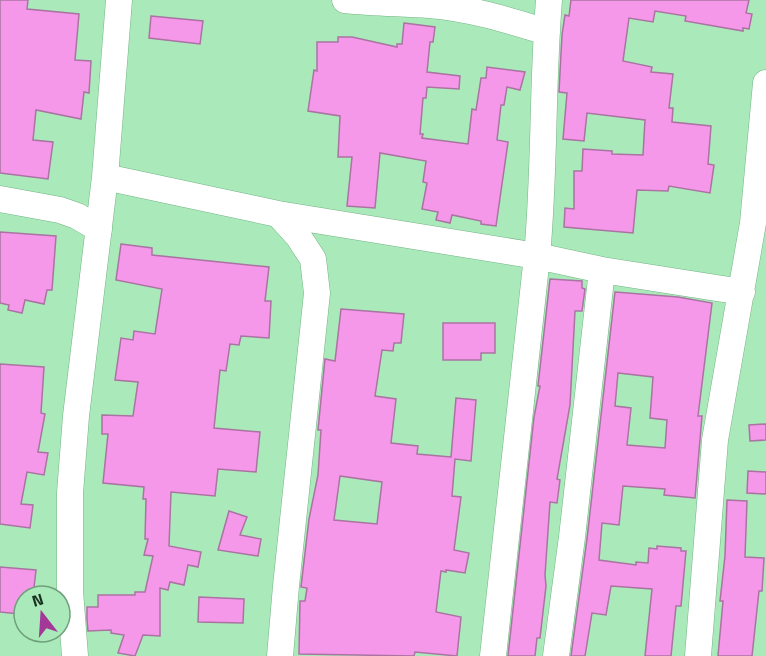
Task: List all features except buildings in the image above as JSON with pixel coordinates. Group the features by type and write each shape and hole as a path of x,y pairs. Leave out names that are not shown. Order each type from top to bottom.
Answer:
{"street":[{"path":"75,656 70,591 70,493 76,416 105,177 118,0"},
{"path":"345,0 382,4 430,5 471,12 547,32"},
{"path":"493,656 542,202 543,94 549,0"},
{"path":"698,656 715,440 753,223 766,83"},
{"path":"105,177 278,214 742,292"},
{"path":"0,199 60,210 77,216 99,229"},
{"path":"278,214 298,236 313,259 317,293 280,656"},
{"path":"556,656 572,537 602,270"}]}
